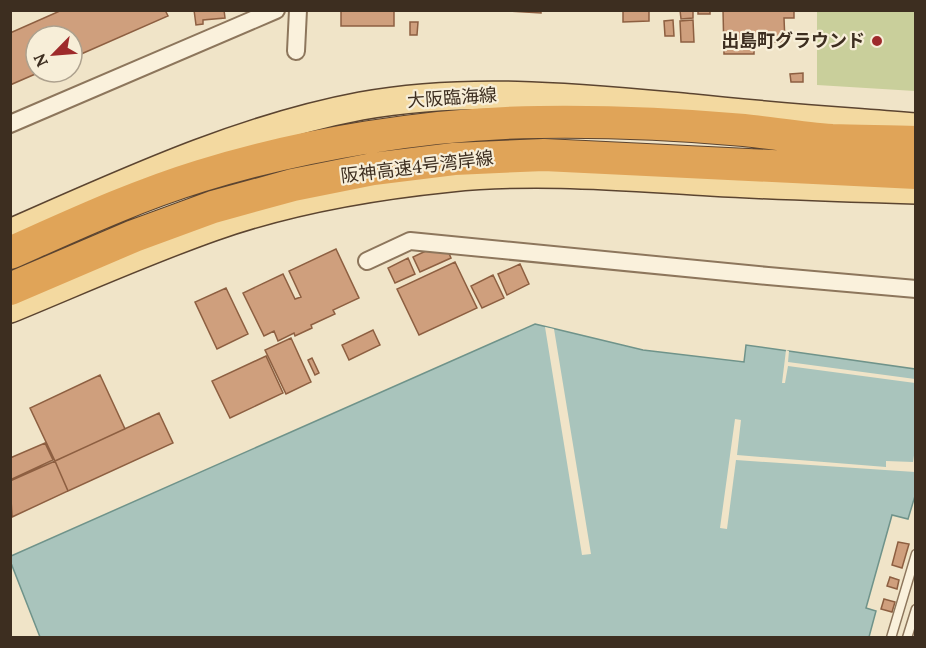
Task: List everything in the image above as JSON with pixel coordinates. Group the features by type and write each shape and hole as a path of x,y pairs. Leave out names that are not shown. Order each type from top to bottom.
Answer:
{"highway":[{"name":"阪神高速4号湾岸線","path":"10,253 117,206 200,176 298,151 368,138 451,127 537,122 636,123 742,130 830,140 915,142"},
{"name":"阪神高速4号湾岸線","path":"10,289 134,236 213,207 293,185 373,169 454,159 544,155 915,173"}],"main road":[{"name":"大阪臨海線","path":"10,233 229,142 296,121 362,106 437,97 518,94 915,127"},
{"path":"10,309 140,254 215,226 293,204 378,187 452,178 535,174 915,190"}],"street":[{"path":"10,124 276,10"},
{"path":"296,51 297,10"},
{"path":"367,261 410,241 915,289"}],"lane":[{"path":"891,638 915,554"},
{"path":"907,638 915,609"}],"green space":[{"name":"出島町グラウンド","path":"817,11 915,11 915,91 817,85"}],"water":[{"path":"535,324 643,350 744,362 746,345 915,369 915,496 908,519 892,515 866,608 876,611 869,637 40,637 11,563 11,556"}],"pier":[{"path":"545,327 554,329 591,554 582,555"},
{"path":"786,350 789,351 788,362 915,379 915,383 788,366 785,383 782,383"},
{"path":"735,419 741,420 737,455 886,467 886,461 913,462 915,449 915,472 736,460 727,529 720,528"}],"building":[{"path":"62,10 165,10 168,16 84,53 84,24 30,24"},
{"path":"194,10 224,10 225,18 203,20 203,24 196,25"},
{"path":"341,10 394,10 394,26 341,26"},
{"path":"494,10 541,10 541,13"},
{"path":"623,10 649,10 649,21 623,22"},
{"path":"680,10 693,10 693,18 681,19"},
{"path":"698,10 710,10 710,14 698,14"},
{"path":"723,10 794,10 794,18 784,18 785,42 754,42 754,54 724,54"},
{"path":"673,20 674,36 665,36 664,21"},
{"path":"693,20 694,42 681,42 680,21"},
{"path":"410,22 418,22 417,35 410,35"},
{"path":"24,27 24,79 10,85 10,33"},
{"path":"803,73 803,82 791,82 790,74"},
{"path":"336,249 359,298 333,310 335,314 311,325 312,328 295,336 294,333 278,341 274,331 264,336 243,293 283,274 295,299 301,297 289,271"},
{"path":"428,250 448,251 451,258 420,272 413,257"},
{"path":"408,258 415,274 395,283 388,268"},
{"path":"455,262 477,308 419,335 397,289"},
{"path":"520,264 529,284 507,295 498,274"},
{"path":"493,275 504,298 482,308 471,286"},
{"path":"226,288 248,334 217,349 195,302"},
{"path":"373,330 380,345 349,360 342,345"},
{"path":"291,338 311,382 286,394 265,350"},
{"path":"266,356 283,393 230,418 212,381"},
{"path":"312,358 319,373 315,375 308,360"},
{"path":"100,375 125,429 55,461 30,408"},
{"path":"159,413 173,443 68,491 55,461"},
{"path":"45,443 53,460 10,480 10,458"},
{"path":"55,461 68,491 12,517 10,481"},
{"path":"898,542 909,544 902,568 892,565"},
{"path":"890,577 899,580 897,589 887,586"},
{"path":"884,599 895,602 892,612 881,609"}],"place":[{"name":"出島町グラウンド","path":"877,41"}]}
